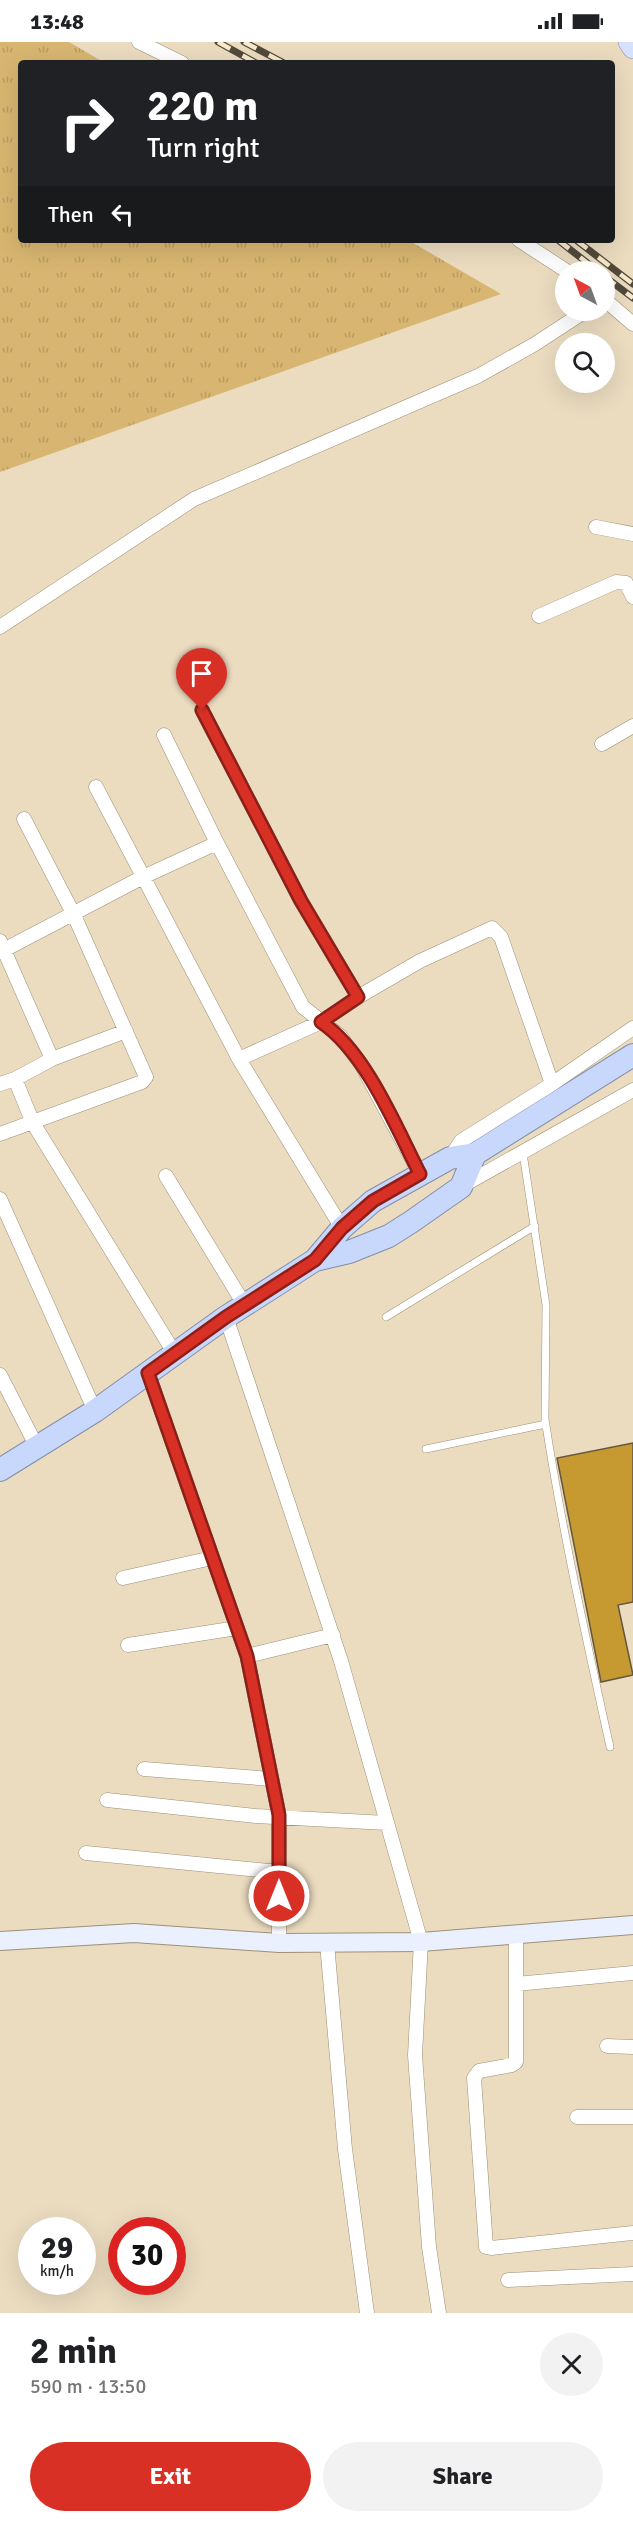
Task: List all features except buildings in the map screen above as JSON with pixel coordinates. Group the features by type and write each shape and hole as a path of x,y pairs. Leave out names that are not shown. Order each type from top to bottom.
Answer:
{"highway":[{"path":"0,1470 94,1411 235,1310 315,1260 342,1228 373,1201 450,1158 475,1154 633,1055"},
{"path":"315,1260 348,1252 389,1236 411,1222 461,1187 475,1154"},
{"path":"390,1190 411,1193 417,1208 411,1222"}],"main road":[{"path":"629,42 633,48"},
{"path":"0,1941 134,1933 279,1943 421,1942 633,1925"}],"street":[{"path":"139,42 176,60"},
{"path":"524,243 555,264"},
{"path":"615,308 633,324"},
{"path":"0,627 194,498 478,376 570,321"},
{"path":"596,527 633,534"},
{"path":"539,616 616,582 626,583 633,597"},
{"path":"202,710 301,901 358,997"},
{"path":"602,744 633,726"},
{"path":"164,735 217,843 303,1007 340,1036 362,1064 420,1174"},
{"path":"96,787 239,1059 342,1228"},
{"path":"0,1134 144,1081 146,1074 74,915 24,819"},
{"path":"52,1059 2,948 74,915 143,877 217,843"},
{"path":"239,1059 321,1022 358,997 420,961 492,928 501,937 552,1084"},
{"path":"450,1158 461,1141 552,1084 633,1028"},
{"path":"0,1084 15,1079 52,1059 126,1031"},
{"path":"15,1079 33,1123 175,1354"},
{"path":"461,1187 633,1090"},
{"path":"166,1176 235,1310 333,1635 421,1942 415,2055 429,2247 439,2313"},
{"path":"0,1199 94,1411"},
{"path":"148,1373 247,1656 279,1815 279,1943"},
{"path":"0,1375 37,1448"},
{"path":"123,1578 212,1558"},
{"path":"128,1645 237,1628"},
{"path":"247,1656 333,1635"},
{"path":"144,1769 272,1779"},
{"path":"107,1800 256,1816 279,1815 387,1823"},
{"path":"86,1853 279,1872"},
{"path":"516,1934 516,2063 479,2071 474,2078 486,2247 633,2233"},
{"path":"327,1943 345,2150 367,2313"},
{"path":"516,1984 633,1973"},
{"path":"607,2046 633,2047"},
{"path":"577,2117 633,2117"},
{"path":"508,2280 633,2274"}],"lane":[{"path":"524,1153 546,1305 546,1424 562,1526 610,1747"},
{"path":"386,1317 535,1226"},
{"path":"426,1449 546,1424"}],"green space":[{"path":"0,42 69,42 100,60 18,60 18,243 413,243 501,294 0,472"}],"railway":[{"path":"218,42 251,60"},
{"path":"244,42 278,60"},
{"path":"562,243 585,261"},
{"path":"580,243 633,284"},
{"path":"615,284 633,298"}],"route":[{"path":"202,710 301,901 358,997 321,1022 340,1036 362,1064 420,1174 373,1201 342,1228 315,1260 226,1317 148,1373 247,1656 279,1815 279,1896"}]}
